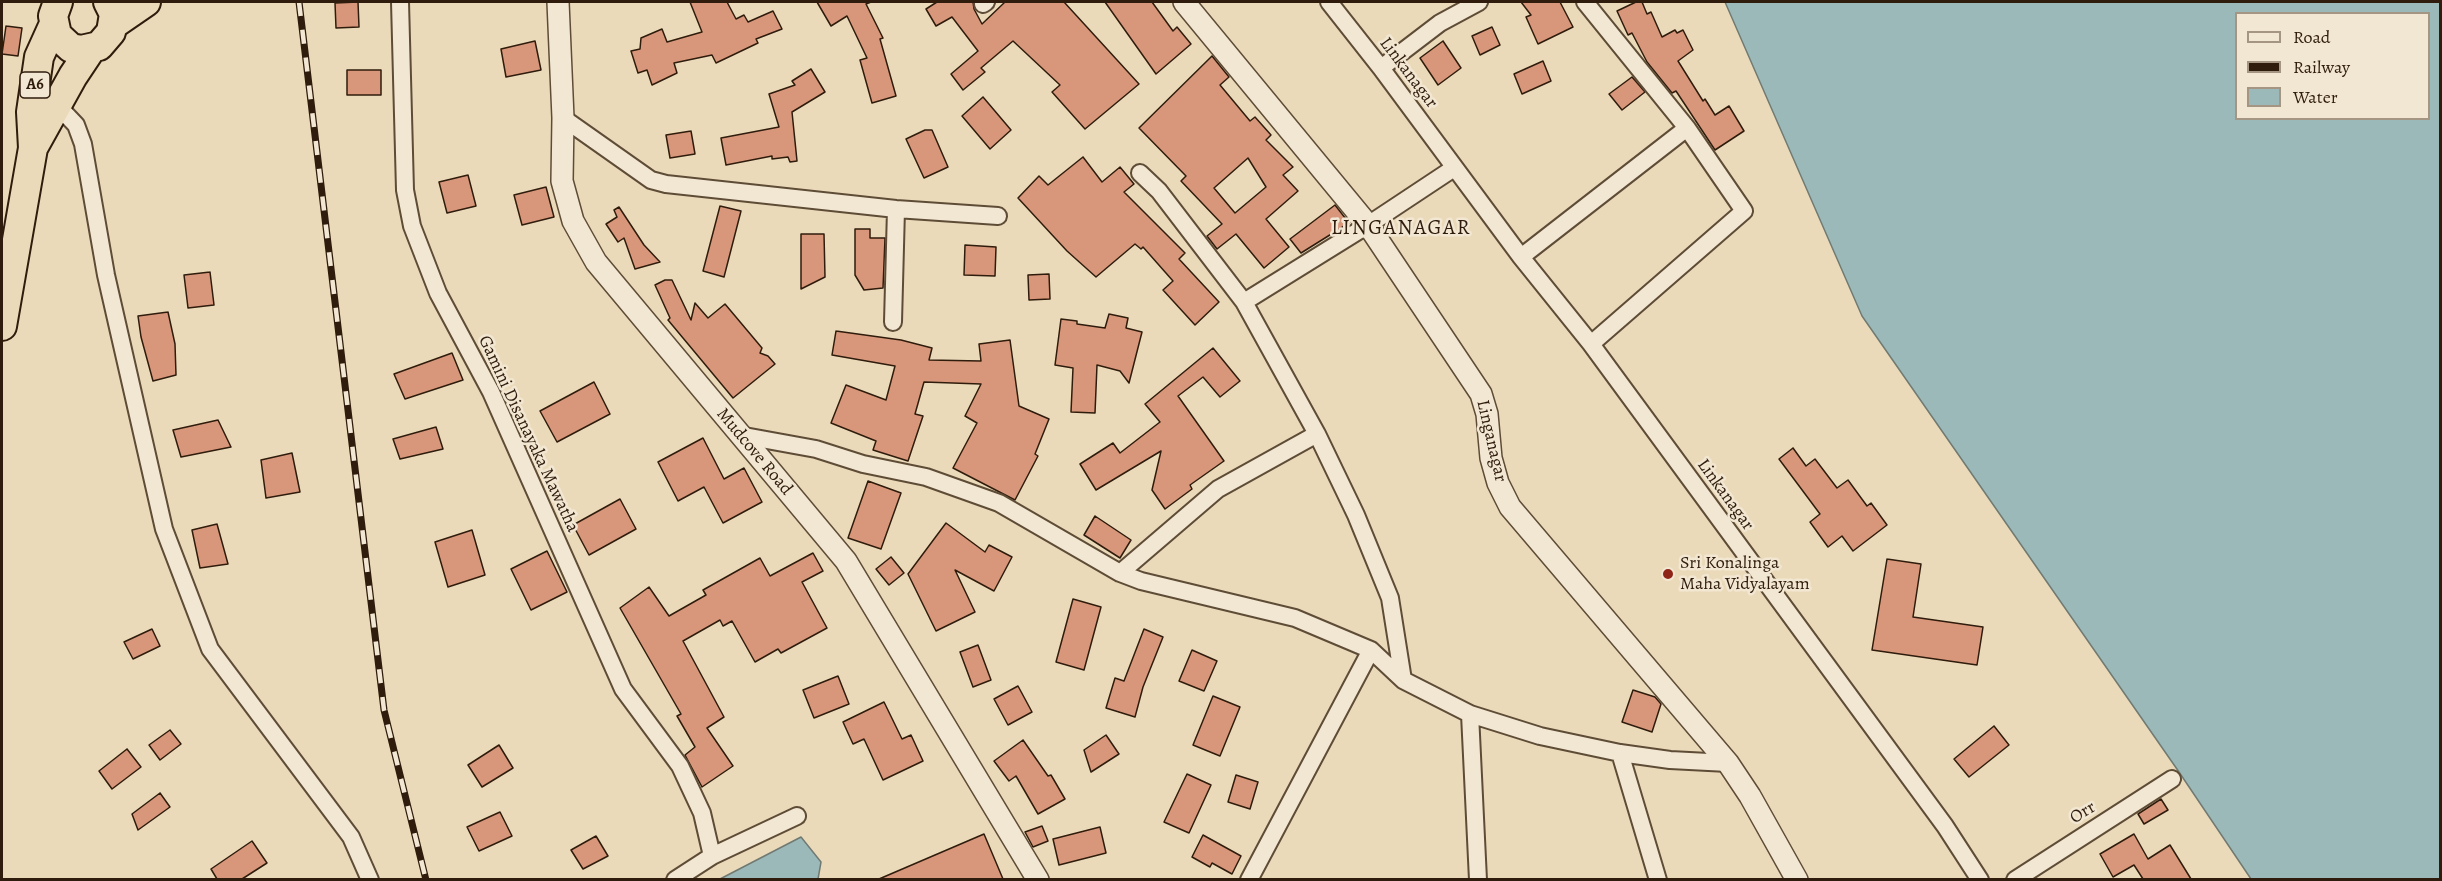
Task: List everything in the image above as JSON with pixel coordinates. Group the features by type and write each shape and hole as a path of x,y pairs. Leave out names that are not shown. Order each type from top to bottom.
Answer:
{"highway":[{"path":"56,14 57,35 71,48 91,49 106,40 111,13 146,2"},
{"name":"A6","path":"2,326 33,148 31,112 37,68 56,14"},
{"name":"A6","path":"33,148 91,49"}],"street":[{"name":"Gamini Disanayaka Mawatha","path":"400,2 405,190 411,226 438,293 491,392 623,689 680,766 702,813 712,856"},
{"name":"Mudcove Road","path":"558,2 563,118 562,181 573,220 596,262 846,561 1038,879"},
{"name":"Linganagar","path":"1184,2 1368,225 1481,394 1487,414 1491,458 1498,483 1510,507 1728,763 1750,796 1797,879"},
{"name":"Linkanagar","path":"1329,2 1381,68 1521,257 1591,344 1945,826 1980,879"},
{"path":"1381,68 1440,23 1479,2"},
{"path":"1585,2 1687,128 1744,211 1591,344"},
{"path":"57,105 76,125 83,144 106,275 164,529 210,649 351,837 370,879"},
{"path":"563,118 651,180 659,182 896,209 998,216"},
{"path":"1521,257 1687,128"},
{"path":"1244,302 1454,168"},
{"path":"1140,174 1159,191 1244,302 1317,434 1356,515 1390,598 1403,680"},
{"path":"893,322 896,209"},
{"path":"1120,573 1218,489 1317,434"},
{"path":"739,435 816,449 863,464 926,477 999,503 1120,573 1141,581 1295,618 1371,650 1403,680 1470,714 1540,736 1620,753 1670,760 1728,763"},
{"path":"1249,879 1371,650"},
{"path":"1470,714 1478,879"},
{"path":"1620,753 1658,879"},
{"name":"Orr","path":"2015,879 2172,779"},
{"path":"675,879 712,856 797,816"}],"water":[{"path":"1725,2 2440,2 2440,879 2251,879 1862,316"},
{"path":"801,837 821,862 818,879 720,879"}],"building":[{"path":"358,2 359,27 336,28 335,3"},
{"path":"690,2 727,2 736,19 744,15 748,22 773,11 782,29 756,39 758,43 716,63 712,55 674,63 677,73 652,85 647,70 638,73 631,51 640,49 641,38 662,29 667,42 702,32"},
{"path":"817,2 871,2 866,4 883,38 880,39 896,96 872,103 860,60 867,58 847,16 831,26"},
{"path":"937,2 973,2 982,24 1005,2 1064,2 1139,84 1085,129 1052,92 1060,85 1013,41 981,68 985,72 963,90 951,74 978,51 952,17 936,26 926,9"},
{"path":"1105,2 1152,2 1173,31 1177,27 1191,44 1156,74"},
{"path":"1521,2 1560,2 1573,27 1538,44 1526,17 1531,15"},
{"path":"1636,2 1642,2 1647,14 1651,12 1662,37 1675,30 1677,33 1683,30 1693,50 1678,61 1703,101 1705,99 1715,115 1729,106 1744,131 1715,150 1676,91 1672,93 1647,62 1632,33 1628,35 1617,11"},
{"path":"6,26 22,28 18,56 2,54"},
{"path":"1492,27 1500,45 1480,55 1472,36"},
{"path":"535,41 541,70 506,77 501,49"},
{"path":"1443,41 1461,68 1438,85 1420,58"},
{"path":"1212,56 1229,77 1220,85 1250,121 1255,117 1271,135 1266,140 1293,167 1283,175 1298,191 1266,219 1289,247 1264,268 1236,234 1217,249 1207,236 1222,224 1181,181 1186,176 1139,128","holes":["1248,158 1266,187 1235,213 1214,188"]},
{"path":"1543,61 1551,81 1522,94 1514,74"},
{"path":"811,69 825,92 792,112 797,161 790,162 788,157 772,159 772,156 726,165 721,138 779,127 769,94 795,85 792,81"},
{"path":"347,70 381,70 381,95 347,95"},
{"path":"1632,77 1645,92 1622,110 1609,94"},
{"path":"983,97 1011,130 990,149 962,116"},
{"path":"925,130 932,130 948,167 924,178 906,139"},
{"path":"691,131 695,154 670,158 666,135"},
{"path":"1083,157 1102,182 1120,167 1134,184 1124,192 1185,253 1179,259 1219,302 1195,325 1163,290 1173,281 1143,247 1141,249 1135,244 1096,277 1067,251 1018,198 1039,176 1048,185"},
{"path":"468,175 476,206 447,213 439,182"},
{"path":"546,187 554,217 522,225 514,195"},
{"path":"1335,205 1349,223 1301,253 1290,239"},
{"path":"720,206 741,211 724,277 703,271"},
{"path":"619,207 644,245 660,262 635,269 624,238 618,242 606,224 617,217 614,210"},
{"path":"855,229 870,229 870,238 885,238 883,288 864,290 855,275"},
{"path":"801,234 824,234 825,277 801,289"},
{"path":"965,245 996,247 995,276 964,275"},
{"path":"210,272 214,305 188,308 184,275"},
{"path":"1049,274 1050,299 1029,300 1028,275"},
{"path":"665,280 672,280 691,320 695,303 708,318 725,304 762,348 760,353 768,356 775,364 733,398 668,320 670,318 655,285"},
{"path":"168,312 175,344 176,375 153,381 138,316"},
{"path":"1109,314 1128,318 1126,328 1142,332 1129,383 1120,371 1097,365 1095,413 1071,412 1073,368 1055,365 1061,319 1105,328"},
{"path":"836,331 901,340 932,348 929,360 981,361 979,344 1010,340 1019,406 1049,419 1035,454 1038,456 1015,500 953,468 977,423 965,416 981,384 924,382 915,414 923,416 908,461 873,450 876,441 831,423 846,385 886,400 895,366 832,355"},
{"path":"1213,348 1240,381 1220,397 1203,377 1178,396 1224,461 1190,485 1192,489 1165,509 1152,490 1161,451 1096,490 1080,464 1113,443 1120,453 1160,422 1145,404"},
{"path":"452,353 463,380 405,399 394,374"},
{"path":"594,382 610,414 557,442 540,411"},
{"path":"218,420 231,447 181,457 173,430"},
{"path":"436,427 443,449 400,459 393,439"},
{"path":"703,438 724,479 744,468 762,502 723,523 704,487 678,501 658,462"},
{"path":"1793,448 1806,466 1815,459 1837,488 1848,480 1867,506 1871,503 1887,525 1853,551 1842,536 1828,547 1810,522 1820,514 1779,459"},
{"path":"292,453 300,492 266,498 261,460"},
{"path":"868,481 901,493 881,549 848,538"},
{"path":"620,499 636,529 589,555 573,525"},
{"path":"1095,516 1131,540 1120,558 1084,535"},
{"path":"946,523 985,552 989,545 1012,557 994,591 955,570 975,612 936,631 908,574"},
{"path":"217,524 228,564 200,568 192,530"},
{"path":"472,530 485,575 448,587 435,542"},
{"path":"547,551 567,592 531,610 511,569"},
{"path":"813,553 823,571 802,582 827,628 781,653 778,649 755,662 732,621 723,626 720,620 683,641 724,717 707,728 733,766 702,787 685,755 695,747 677,716 681,714 620,608 649,587 669,616 706,595 703,590 760,558 770,576"},
{"path":"891,557 904,573 889,585 876,569"},
{"path":"1887,559 1921,564 1913,617 1983,627 1977,665 1872,650"},
{"path":"1073,599 1101,607 1084,670 1056,662"},
{"path":"152,629 160,646 133,659 124,642"},
{"path":"1144,629 1163,637 1143,687 1135,717 1106,708 1115,678 1124,681"},
{"path":"978,645 991,680 973,687 960,652"},
{"path":"1192,650 1217,661 1204,691 1179,681"},
{"path":"838,676 849,704 814,718 803,690"},
{"path":"1018,686 1032,712 1008,725 994,699"},
{"path":"1633,690 1655,697 1661,704 1652,732 1622,722"},
{"path":"1213,696 1240,707 1220,756 1193,745"},
{"path":"884,702 902,739 911,735 923,761 883,780 864,739 853,744 843,722"},
{"path":"1994,726 2009,745 1969,777 1954,759"},
{"path":"170,730 181,744 160,760 149,745"},
{"path":"1106,735 1119,754 1091,772 1084,750"},
{"path":"1023,740 1048,776 1051,775 1065,799 1038,814 1016,776 1009,781 994,761"},
{"path":"499,745 513,768 482,787 468,765"},
{"path":"127,749 141,767 112,789 99,771"},
{"path":"1187,774 1211,785 1189,833 1164,822"},
{"path":"1236,775 1258,782 1250,809 1228,802"},
{"path":"160,793 170,807 138,830 132,814"},
{"path":"2161,799 2168,810 2144,824 2138,814"},
{"path":"500,812 512,836 479,851 467,827"},
{"path":"1042,826 1048,841 1033,847 1025,832"},
{"path":"1100,827 1106,853 1059,865 1053,839"},
{"path":"984,834 1003,879 879,879"},
{"path":"2134,834 2148,859 2170,845 2191,879 2143,879 2134,865 2113,877 2100,854"},
{"path":"1203,835 1241,856 1232,874 1212,863 1210,867 1192,857"},
{"path":"596,836 608,856 583,869 571,850"},
{"path":"252,841 267,863 242,879 217,879 211,869"}],"railway":[{"path":"299,2 384,710 426,880"}],"place":[{"name":"Sri Konalinga Maha Vidyalayam","path":"1668,574"}],"district":[{"name":"LINGANAGAR","path":"1401,229"}]}
